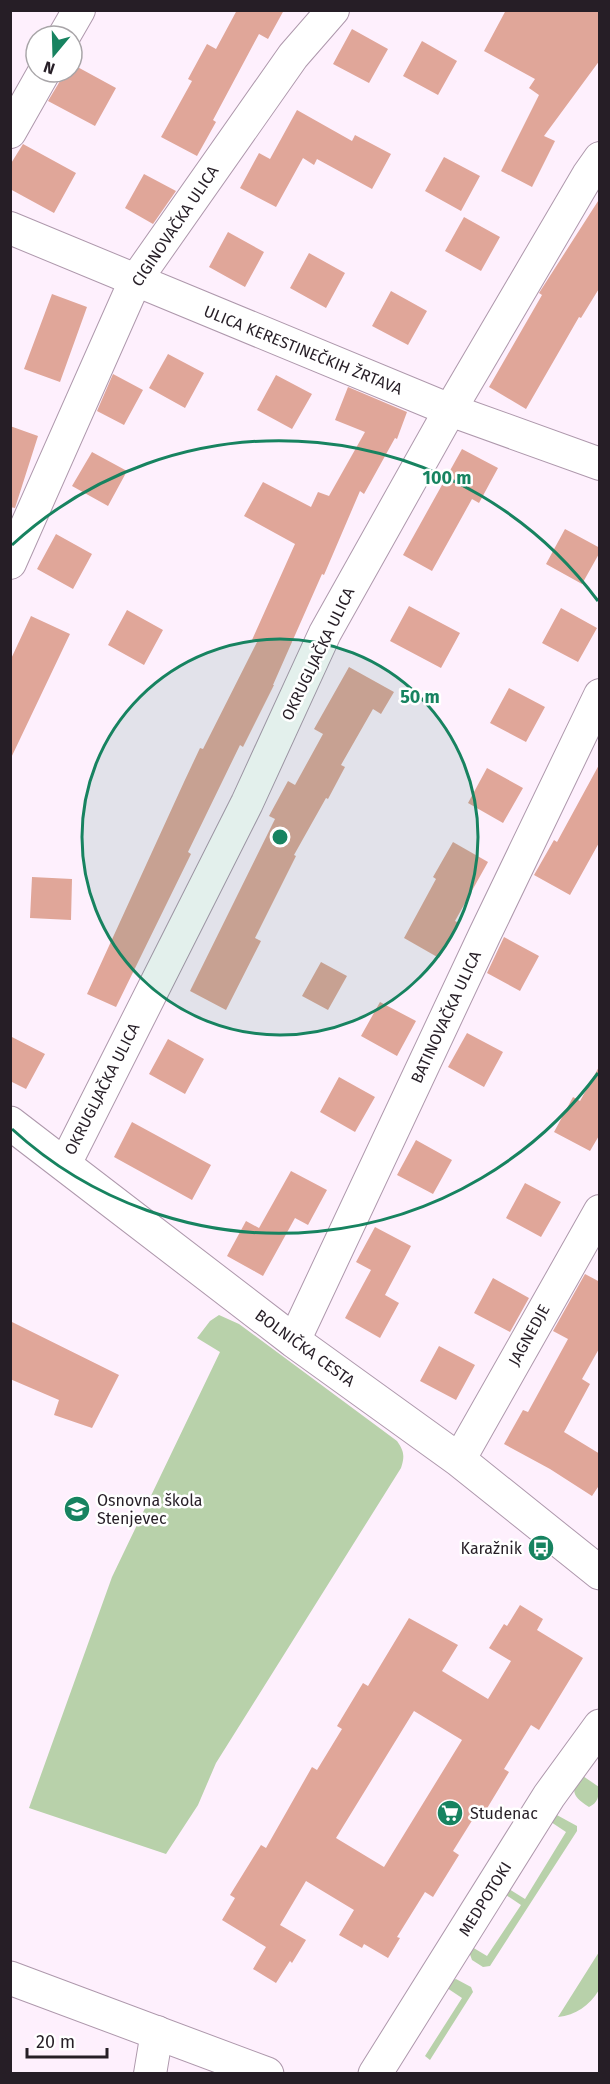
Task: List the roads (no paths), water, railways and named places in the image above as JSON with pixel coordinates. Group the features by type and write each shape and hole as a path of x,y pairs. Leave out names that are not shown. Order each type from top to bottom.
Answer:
{"street":[{"path":"71,24 79,10"},
{"name":"CIGINOVAČKA ULICA","path":"10,563 135,281 292,56 333,10"},
{"path":"10,132 37,84"},
{"name":"OKRUGLJAČKA ULICA","path":"65,1164 247,803 325,633 450,410 600,158"},
{"name":"ULICA KERESTINEČKIH ŽRTAVA","path":"10,228 450,410 600,464"},
{"name":"BATINOVAČKA ULICA","path":"294,1341 490,923 600,695"},
{"name":"BOLNIČKA CESTA","path":"10,1123 294,1341 459,1460 600,1573"},
{"name":"JAGNEDJE","path":"459,1460 591,1245 600,1211"},
{"name":"MEDPOTOKI","path":"375,2073 549,1796 600,1726"},
{"path":"10,1978 267,2073"},
{"path":"150,2073 157,2032"}],"place":[{"name":"Osnovna škola Stenjevec","path":"77,1509"},
{"name":"Karažnik","path":"541,1548"},
{"name":"Studenac","path":"450,1813"}]}
